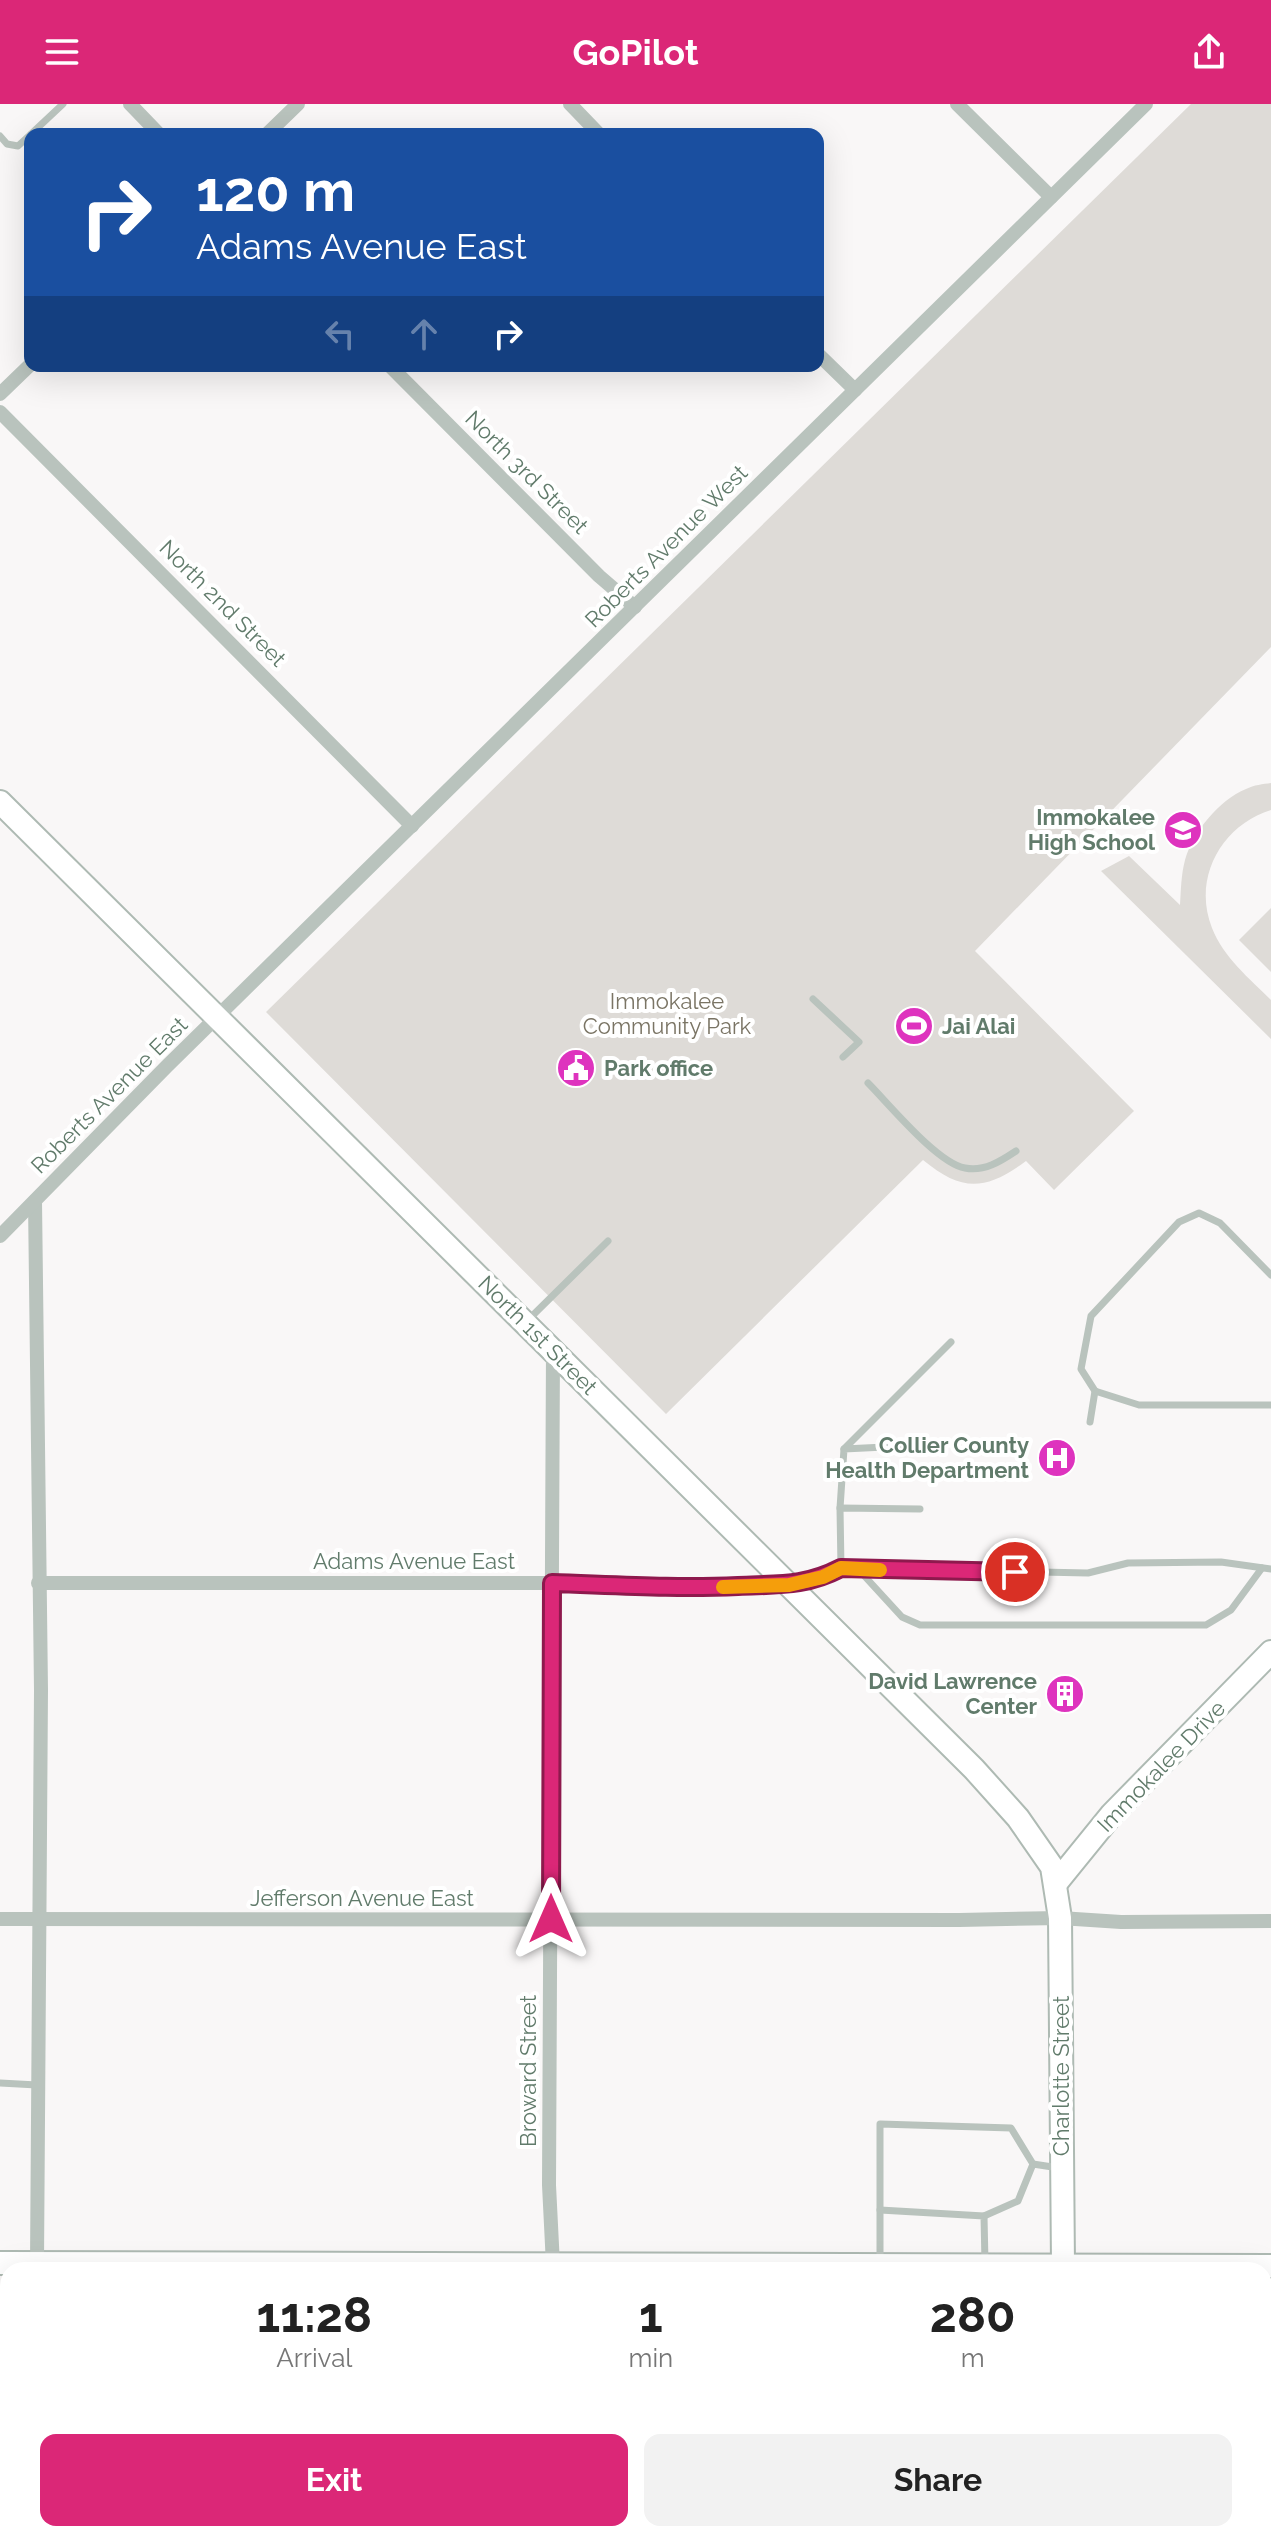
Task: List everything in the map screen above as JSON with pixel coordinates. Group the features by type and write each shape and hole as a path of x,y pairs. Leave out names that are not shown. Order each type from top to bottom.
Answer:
{"street":[{"path":"130,104 153,128"},
{"path":"273,128 298,104"},
{"path":"570,104 593,128"},
{"path":"957,104 1051,197"},
{"name":"Roberts Avenue West","path":"216,1018 1146,104"},
{"path":"824,360 855,390"},
{"path":"0,394 24,371"},
{"name":"North 3rd Street","path":"396,372 599,576 635,607"},
{"name":"North 2nd Street","path":"0,412 412,826"},
{"name":"North 1st Street","path":"0,802 974,1769 1018,1818 1052,1867 1056,1883"},
{"name":"Roberts Avenue East","path":"0,1236 216,1018"},
{"path":"35,1201 40,1919 37,2262"},
{"name":"Broward Street","path":"553,1350 549,2185 553,2262"},
{"name":"Adams Avenue East","path":"38,1583 789,1585"},
{"name":"Immokalee Drive","path":"1056,1883 1112,1814 1271,1652"},
{"name":"Charlotte Street","path":"1056,1883 1060,1918 1063,2071 1063,2262"},
{"name":"Jefferson Avenue East","path":"0,1919 1060,1918 1121,1922 1271,1921"}],"lane":[{"path":"38,128 63,104"},
{"path":"0,136 7,144 18,146 24,141"},
{"path":"813,999 859,1042 843,1057"},
{"path":"868,1083 947,1161 966,1168 994,1166 1016,1151"},
{"path":"1271,1275 1220,1223 1199,1213 1179,1222 1091,1316 1081,1369 1095,1391 1139,1405 1271,1405"},
{"path":"526,1323 608,1241"},
{"path":"841,1568 840,1508 844,1449 951,1342"},
{"path":"1090,1422 1095,1391"},
{"path":"844,1449 926,1445"},
{"path":"840,1508 920,1509"},
{"path":"789,1585 823,1577 841,1568 1088,1573 1128,1563 1221,1562 1266,1568"},
{"path":"858,1569 902,1617 920,1625 1206,1625 1231,1610 1266,1568"},
{"path":"0,2083 40,2085"},
{"path":"880,2262 880,2124 1011,2128 1033,2164"},
{"path":"1033,2164 1061,2168"},
{"path":"880,2210 984,2216 1018,2201 1033,2164"},
{"path":"984,2216 985,2262"}],"green space":[{"name":"Immokalee Community Park","path":"1191,104 1271,104 1271,647 975,951 1134,1111 1054,1190 1026,1161 998,1178 974,1184 950,1178 923,1160 666,1414 266,1012"},
{"path":"1271,783 1271,810 1238,828 1226,841 1209,873 1206,891 1207,909 1217,939 1238,967 1271,1000 1271,1039 1101,871 1129,856 1180,905 1185,860 1201,828 1217,809 1236,794"},
{"path":"1271,908 1271,972 1239,940"}],"slow traffic":[{"path":"723,1587 789,1585 823,1577 841,1568 880,1570"}],"place":[{"name":"Immokalee High School","path":"1183,830"},
{"name":"Jai Alai","path":"914,1026"},
{"name":"Park office","path":"576,1068"},
{"name":"Collier County Health Department","path":"1057,1458"},
{"name":"David Lawrence Center","path":"1065,1694"}],"route":[{"path":"551,1919 552,1583 704,1587 789,1585 823,1577 841,1568 1015,1572"}]}
